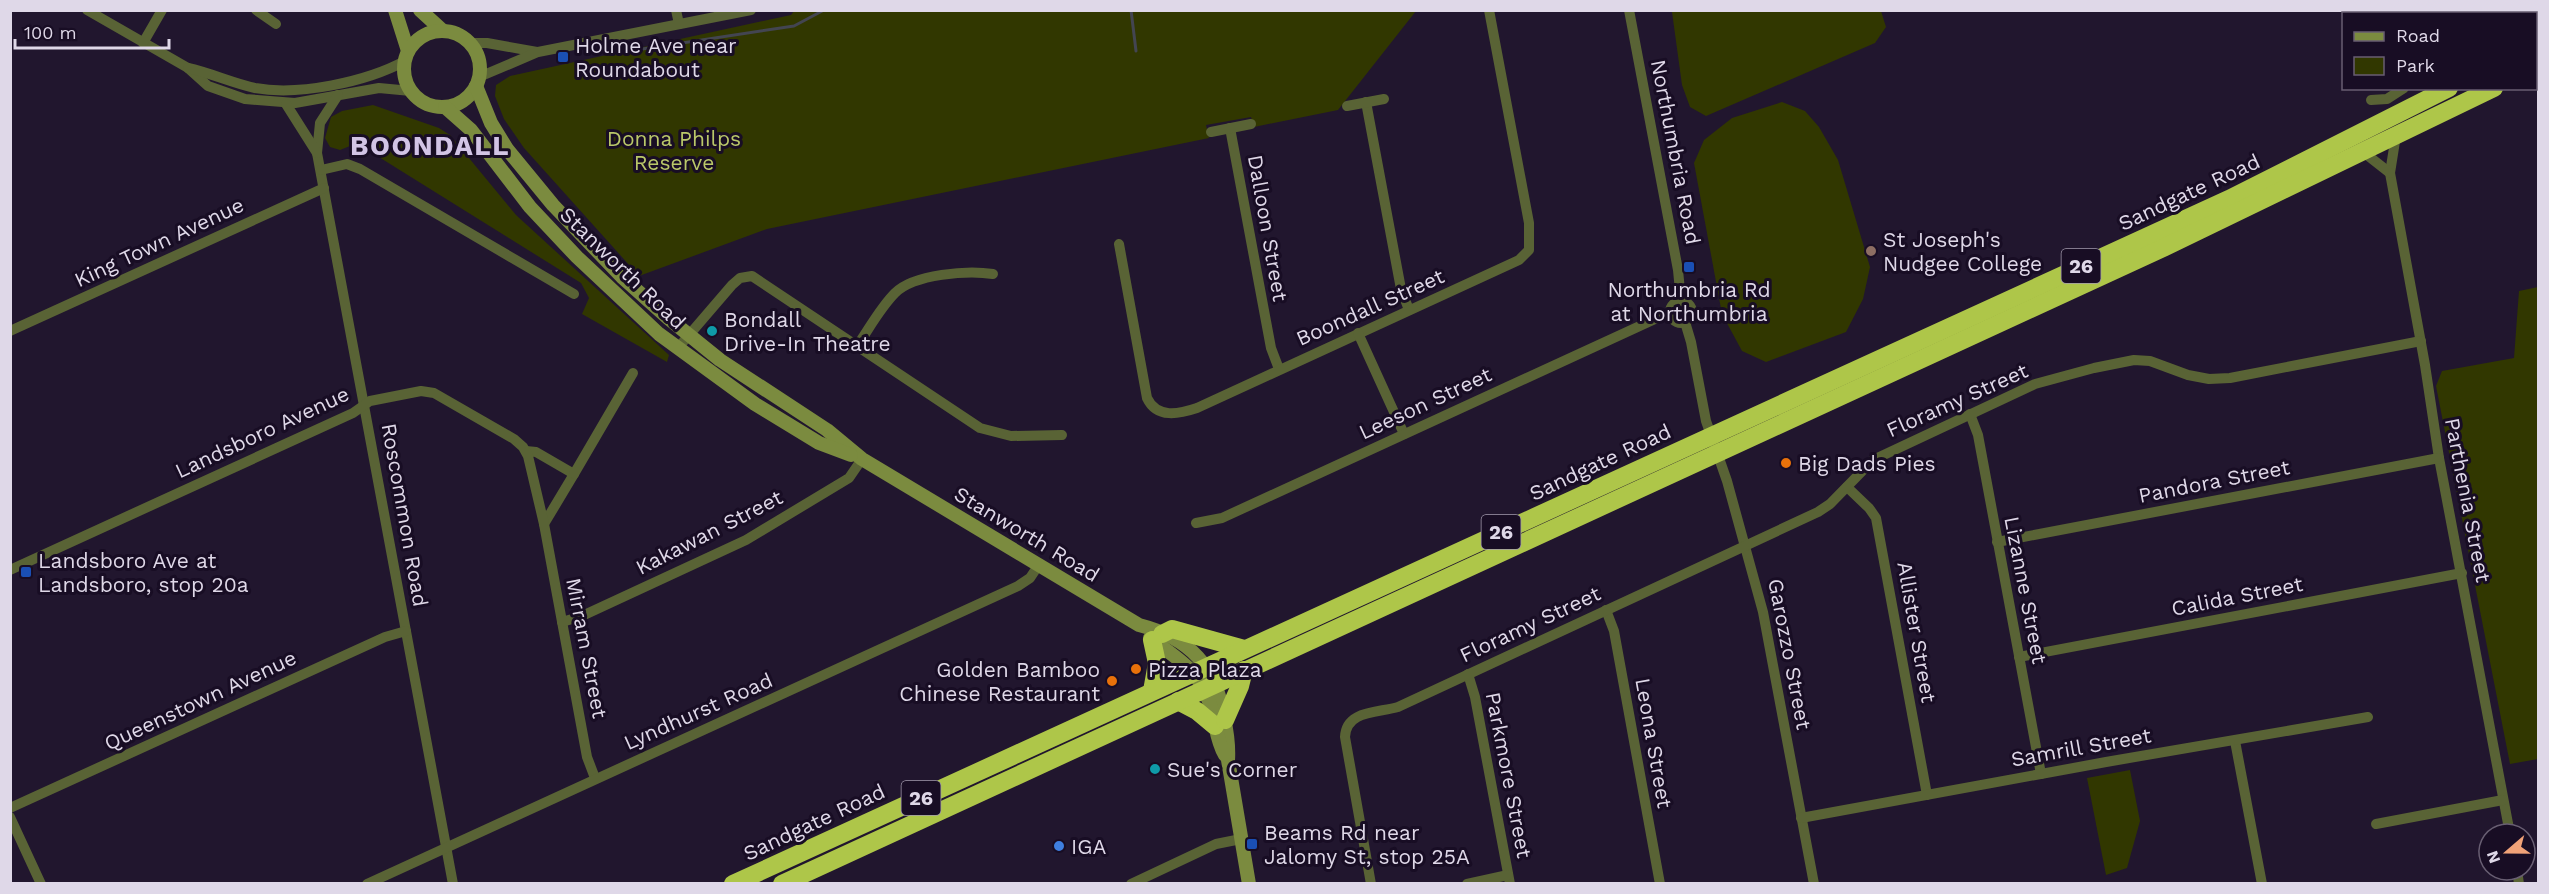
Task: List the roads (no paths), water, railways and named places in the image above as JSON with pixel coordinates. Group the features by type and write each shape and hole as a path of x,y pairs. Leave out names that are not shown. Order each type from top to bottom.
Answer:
{"highway":[{"name":"Sandgate Road","path":"782,884 1244,670 2229,199 2445,90"},
{"name":"Sandgate Road","path":"733,884 1199,669 2175,242 2490,90"},
{"path":"1152,691 1157,663 1157,637 1172,629 1244,649"},
{"path":"1178,701 1220,723 1240,687 1244,670"}],"main road":[{"path":"395,10 406,56 406,82 411,91 426,104 445,107 463,100 478,81 478,59 469,43 462,37 443,31 420,10"},
{"path":"406,56 423,36 443,31"},
{"name":"Stanworth Road","path":"478,81 498,136 528,176 607,263 688,335 720,360 827,430 862,459 1157,637 1195,652 1199,669 1210,686 1220,723 1229,745 1228,759 1249,884"},
{"name":"Stanworth Road","path":"445,107 471,130 530,207 591,272 677,349 755,404 819,443 862,459"}],"street":[{"path":"87,10 188,68 254,87 288,90 366,77 406,56"},
{"path":"142,43 162,10"},
{"path":"256,10 276,24"},
{"path":"676,10 679,24"},
{"path":"478,81 538,52 751,10"},
{"name":"Boondall Street","path":"1119,244 1147,398 1157,410 1171,414 1186,412 1514,263 1529,250 1529,223 1489,10"},
{"name":"Northumbria Road","path":"1629,10 1678,270 1681,301"},
{"path":"469,43 487,43 538,52"},
{"path":"188,68 208,86 220,92 245,99 286,104 379,88 411,91"},
{"path":"2371,100 2387,99 2401,90"},
{"name":"Roscommon Road","path":"338,95 320,123 317,153 453,884"},
{"path":"1347,106 1384,99"},
{"path":"1366,102 1401,289 1409,310"},
{"name":"Roscommon Road","path":"286,104 317,153"},
{"name":"Dalloon Street","path":"1211,132 1251,124"},
{"name":"Dalloon Street","path":"1230,128 1271,348 1280,369"},
{"name":"Parthenia Street","path":"2397,135 2390,173 2421,342 2439,458 2508,822"},
{"path":"2362,151 2390,173"},
{"path":"321,170 347,164 360,169 574,294"},
{"name":"King Town Avenue","path":"10,331 324,188"},
{"path":"857,346 888,301 903,287 922,280 968,272 993,274"},
{"path":"677,349 732,285 748,276 764,283 980,428 1011,436 1062,435"},
{"path":"1681,301 1688,303 1692,310 1691,317 1685,322 1676,321 1670,314 1672,305 1681,301"},
{"name":"Leeson Street","path":"1196,523 1222,518 1670,314"},
{"path":"1685,322 1692,342 1714,445"},
{"path":"1358,333 1404,434"},
{"name":"Floramy Street","path":"1371,884 1345,737 1347,727 1353,719 1398,707 1825,508 1873,460 2035,384 2119,362 2150,361 2188,375 2209,379 2230,378 2421,342"},
{"path":"544,524 633,373"},
{"name":"Landsboro Avenue","path":"10,570 365,406 370,401 411,392 434,393 514,439 526,451"},
{"name":"Lizanne Street","path":"1970,414 1978,435 2041,774"},
{"name":"Garozzo Street","path":"1714,445 1728,481 1763,612 1814,884"},
{"path":"526,451 536,452 574,474"},
{"name":"Mirram Street","path":"526,451 533,469 544,524 587,757 595,778"},
{"name":"Pandora Street","path":"1997,542 2439,458"},
{"name":"Kakawan Street","path":"562,622 582,616 746,540 849,478 862,459"},
{"name":"Allister Street","path":"1847,487 1876,518 1927,795"},
{"name":"Lyndhurst Road","path":"367,884 1018,586 1030,578 1038,566"},
{"name":"Calida Street","path":"2019,657 2462,573"},
{"name":"Leona Street","path":"1606,610 1614,631 1660,884"},
{"name":"Queenstown Avenue","path":"10,808 385,637 406,631"},
{"name":"Parkmore Street","path":"1468,674 1475,697 1509,879"},
{"name":"Samrill Street","path":"1802,818 2368,717"},
{"path":"2235,741 2262,884"},
{"path":"2376,824 2503,800"},
{"path":"10,817 41,884"},
{"path":"1131,884 1216,844 1241,839"},
{"path":"1467,884 1509,879"}],"waterway":[{"path":"616,53 794,26 824,10"},
{"path":"1131,10 1136,51"}],"place":[{"name":"Holme Ave near Roundabout","path":"563,57"},
{"name":"St Joseph's Nudgee College","path":"1871,251"},
{"name":"Northumbria Rd at Northumbria","path":"1689,267"},
{"name":"Bondall Drive-In Theatre","path":"712,331"},
{"name":"Big Dads Pies","path":"1786,463"},
{"name":"Landsboro Ave at Landsboro, stop 20a","path":"26,572"},
{"name":"Pizza Plaza","path":"1136,669"},
{"name":"Golden Bamboo Chinese Restaurant","path":"1112,681"},
{"name":"Sue's Corner","path":"1155,769"},
{"name":"Beams Rd near Jalomy St, stop 25A","path":"1252,844"},
{"name":"IGA","path":"1059,846"}],"district":[{"name":"BOONDALL","path":"430,146"}],"park label":[{"name":"Donna Philps Reserve","path":"674,150"}]}
